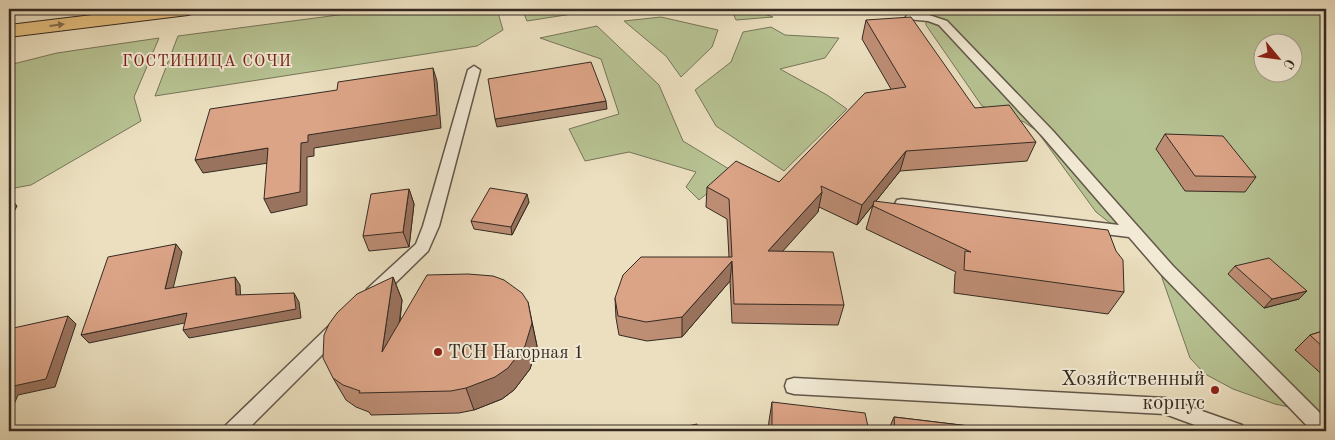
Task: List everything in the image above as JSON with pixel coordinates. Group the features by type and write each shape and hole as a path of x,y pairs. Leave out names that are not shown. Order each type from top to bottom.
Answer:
{"main road":[{"path":"9,31 188,9"}],"lane":[{"path":"911,17 929,18 943,23 1048,134 1167,270 1325,431"},
{"path":"359,308 422,247 433,218 474,70"},
{"path":"884,202 1134,232"},
{"path":"233,431 345,321"},
{"path":"794,386 1165,406 1235,431"}],"green space":[{"path":"384,9 497,9 503,30 477,46 155,96 178,36"},
{"path":"522,9 604,9 527,21"},
{"path":"731,9 756,9 756,11 773,17 736,20"},
{"path":"932,9 1326,9 1326,415 1275,404 1233,389 1205,374 1190,358 1160,272 1142,248 1096,212 1037,131 1024,122 982,106 926,25 926,13"},
{"path":"661,17 718,30 712,47 681,77 666,56 624,21"},
{"path":"597,26 659,85 683,141 734,172 699,200 686,187 696,172 629,152 585,161 569,129 619,114 601,59 540,38"},
{"path":"771,27 785,35 839,38 825,58 780,69 827,95 847,109 784,171 716,126 695,90 731,62 743,32"},
{"path":"159,38 134,97 141,121 31,185 9,189 9,65 57,53"}],"building":[{"path":"911,17 975,108 1009,105 1036,142 906,151 862,205 821,186 822,192 768,251 833,252 844,305 734,304 732,261 682,317 646,322 618,316 615,298 623,275 641,257 732,257 729,199 707,187 736,161 779,182 865,93 906,87 866,20"},
{"path":"591,62 606,101 495,119 488,79"},
{"path":"433,68 437,115 308,135 308,142 301,143 300,192 264,199 268,148 195,160 210,109 337,90 338,82"},
{"path":"1165,134 1223,136 1256,177 1195,176"},
{"path":"490,188 527,194 511,227 471,221"},
{"path":"409,189 403,232 363,236 371,194"},
{"path":"874,201 1108,230 1116,251 1123,260 1124,292 964,270 965,251 971,252 873,206"},
{"path":"176,244 165,289 235,277 236,295 294,293 296,309 183,330 187,313 81,335 108,257"},
{"path":"1269,258 1307,291 1272,299 1235,266"},
{"name":"ТСН Нагорная 1","path":"468,274 493,276 504,280 522,293 528,302 532,323 525,346 508,368 495,377 466,388 451,391 359,393 360,391 343,385 333,378 323,358 324,335 337,313 357,294 393,277 382,352 427,275"},
{"path":"68,316 46,379 9,387 9,329"},
{"path":"1326,330 1326,350 1310,335"},
{"path":"772,402 865,413 869,431 772,431"},
{"path":"894,417 1011,431 895,431"},
{"path":"697,424 698,431 664,431"}],"place":[{"name":"ТСН Нагорная 1","path":"438,352"},
{"name":"Хозяйственный корпус","path":"1215,390"}],"district":[{"name":"ГОСТИНИЦА СОЧИ","path":"207,60"}]}
